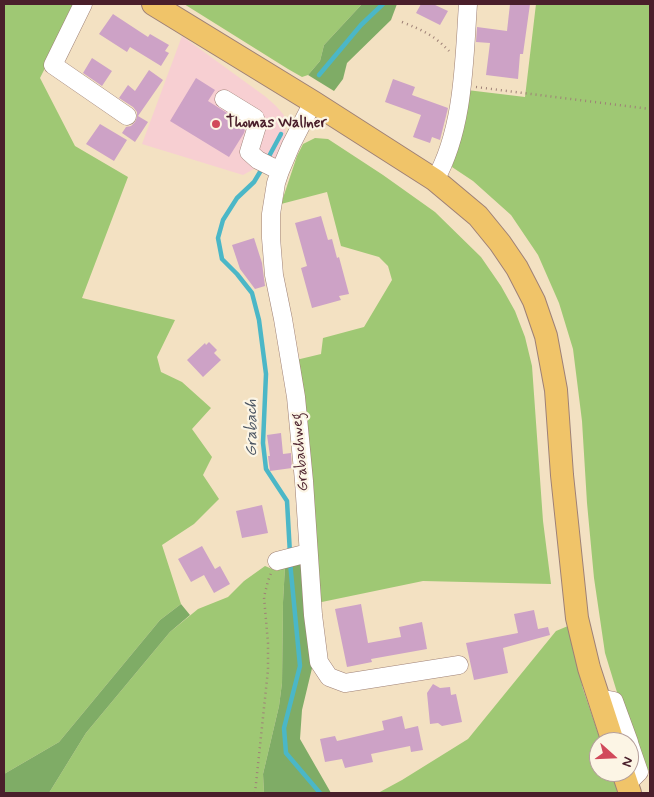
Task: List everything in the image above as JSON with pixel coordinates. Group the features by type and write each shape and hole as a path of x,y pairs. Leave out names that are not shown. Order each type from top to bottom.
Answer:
{"main road":[{"path":"153,4 313,102 435,180 478,216 517,268 534,301 546,336 556,390 562,475 577,618 589,668 610,732"}],"street":[{"path":"83,4 53,65 125,122"},
{"path":"435,180 443,166 452,140 462,85 468,4"},
{"path":"224,99 256,118 257,126 250,152 270,166"},
{"name":"Grabachweg","path":"313,102 291,144 270,166 276,183 271,214 274,275 296,397 304,482 292,557 313,615 319,662 329,677 346,683 459,665"},
{"path":"599,698 614,702 625,732"}],"path":[{"path":"402,22 423,30 437,39 464,65"},
{"path":"462,85 650,109"},
{"path":"255,793 268,670 264,597 268,581 292,557"}],"shaded area":[{"path":"182,36 266,97 283,114 286,120 285,138 271,174 254,169 243,175 142,144"}],"green space":[{"path":"4,4 77,4 40,78 75,146 128,177 82,298 175,320 157,357 161,372 182,382 211,408 192,429 212,457 203,475 219,499 194,524 162,545 181,604 160,620 59,742 4,774"},
{"path":"184,4 362,4 324,45 320,61 308,75 302,77"},
{"path":"362,4 397,4 391,20 347,63 343,79 334,91 308,75 320,61 324,45"},
{"path":"536,4 650,4 650,770 643,772 639,760 639,732 630,732 605,653 594,578 582,421 573,349 559,303 538,255 511,215 473,181 452,167 467,90 525,97"},
{"path":"315,138 328,139 435,212 481,257 515,311 525,337 532,366 543,521 551,584 423,581 317,603 296,360 321,354 323,338 364,327 392,280 388,266 379,257 341,246 327,192 281,204 297,156 303,144"},
{"path":"315,562 313,664 302,710 300,739 331,793 264,793 263,774 279,706 282,683 285,566"},
{"path":"265,566 277,571 285,566 282,683 279,706 263,774 264,793 49,793 86,733 170,632 198,609 228,597 244,581"},
{"path":"181,604 190,615 170,632 86,733 49,793 4,793 4,774 59,742 160,620"},
{"path":"568,626 583,689 598,732 589,732 589,782 615,782 619,793 378,793 468,739 556,631"}],"building":[{"path":"421,4 433,4 448,11 440,25 416,13"},
{"path":"510,4 530,4 523,54 520,54 518,79 486,75 490,43 476,42 477,27 507,31"},
{"path":"113,14 148,37 150,34 169,45 165,51 169,53 161,66 130,47 127,52 99,34"},
{"path":"92,58 112,71 102,86 83,73"},
{"path":"149,70 163,80 138,116 148,122 135,142 122,133 126,127 131,126 135,122 137,112 119,98 128,85 135,91"},
{"path":"196,78 215,90 208,101 246,125 244,133 229,157 170,121"},
{"path":"393,79 415,87 412,95 448,108 440,140 432,137 430,143 413,137 421,115 385,102"},
{"path":"100,124 127,140 114,161 86,144"},
{"path":"321,216 328,240 332,239 337,258 339,257 349,294 339,296 341,300 312,308 301,268 307,266 295,223"},
{"path":"254,238 262,263 265,286 255,289 240,269 232,245"},
{"path":"209,342 217,350 214,353 221,360 203,377 187,360 205,343 206,345"},
{"path":"281,433 283,454 291,453 292,468 270,471 267,435"},
{"path":"262,505 268,533 242,538 236,511"},
{"path":"202,546 215,569 220,566 230,584 214,593 204,575 191,582 178,559"},
{"path":"361,604 368,643 401,637 399,627 422,622 427,649 371,659 372,662 347,667 335,609"},
{"path":"534,610 538,629 548,627 550,635 503,648 508,673 474,680 466,643 518,633 514,614"},
{"path":"433,684 440,688 450,687 451,695 456,694 462,722 442,726 438,723 430,724 427,693"},
{"path":"402,716 405,729 418,726 423,750 411,752 410,746 371,754 373,762 345,768 342,759 325,762 320,739 335,736 337,741 384,730 382,721"}],"waterway":[{"name":"Grabach","path":"319,75 361,25 383,4"},
{"name":"Grabach","path":"267,160 281,134"},
{"name":"Grabach","path":"263,167 254,182 237,198 223,220 218,238 222,259 252,293 259,320 266,374 263,443 266,469 287,501 290,554"},
{"name":"Grabach","path":"290,562 300,666 284,728 286,753 320,793"}],"place":[{"name":"Thomas Wallner","path":"216,124"}]}
